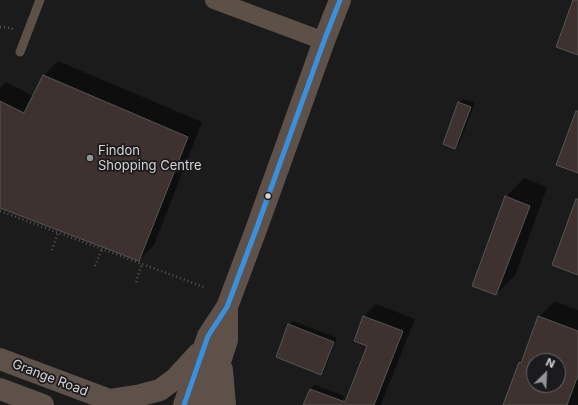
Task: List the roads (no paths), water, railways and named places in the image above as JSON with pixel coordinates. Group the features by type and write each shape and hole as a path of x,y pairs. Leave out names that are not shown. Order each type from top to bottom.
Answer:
{"main road":[{"path":"116,403 160,390 212,353 227,340 227,307 340,0"},
{"path":"184,405 212,353"},
{"path":"206,405 212,353"},
{"path":"212,353 225,405"},
{"name":"Grange Road","path":"0,359 116,403"},
{"path":"0,389 43,405"}],"street":[{"path":"214,0 324,41"}],"lane":[{"path":"20,52 40,0"}],"place":[{"name":"Findon Shopping Centre","path":"90,158"}]}
